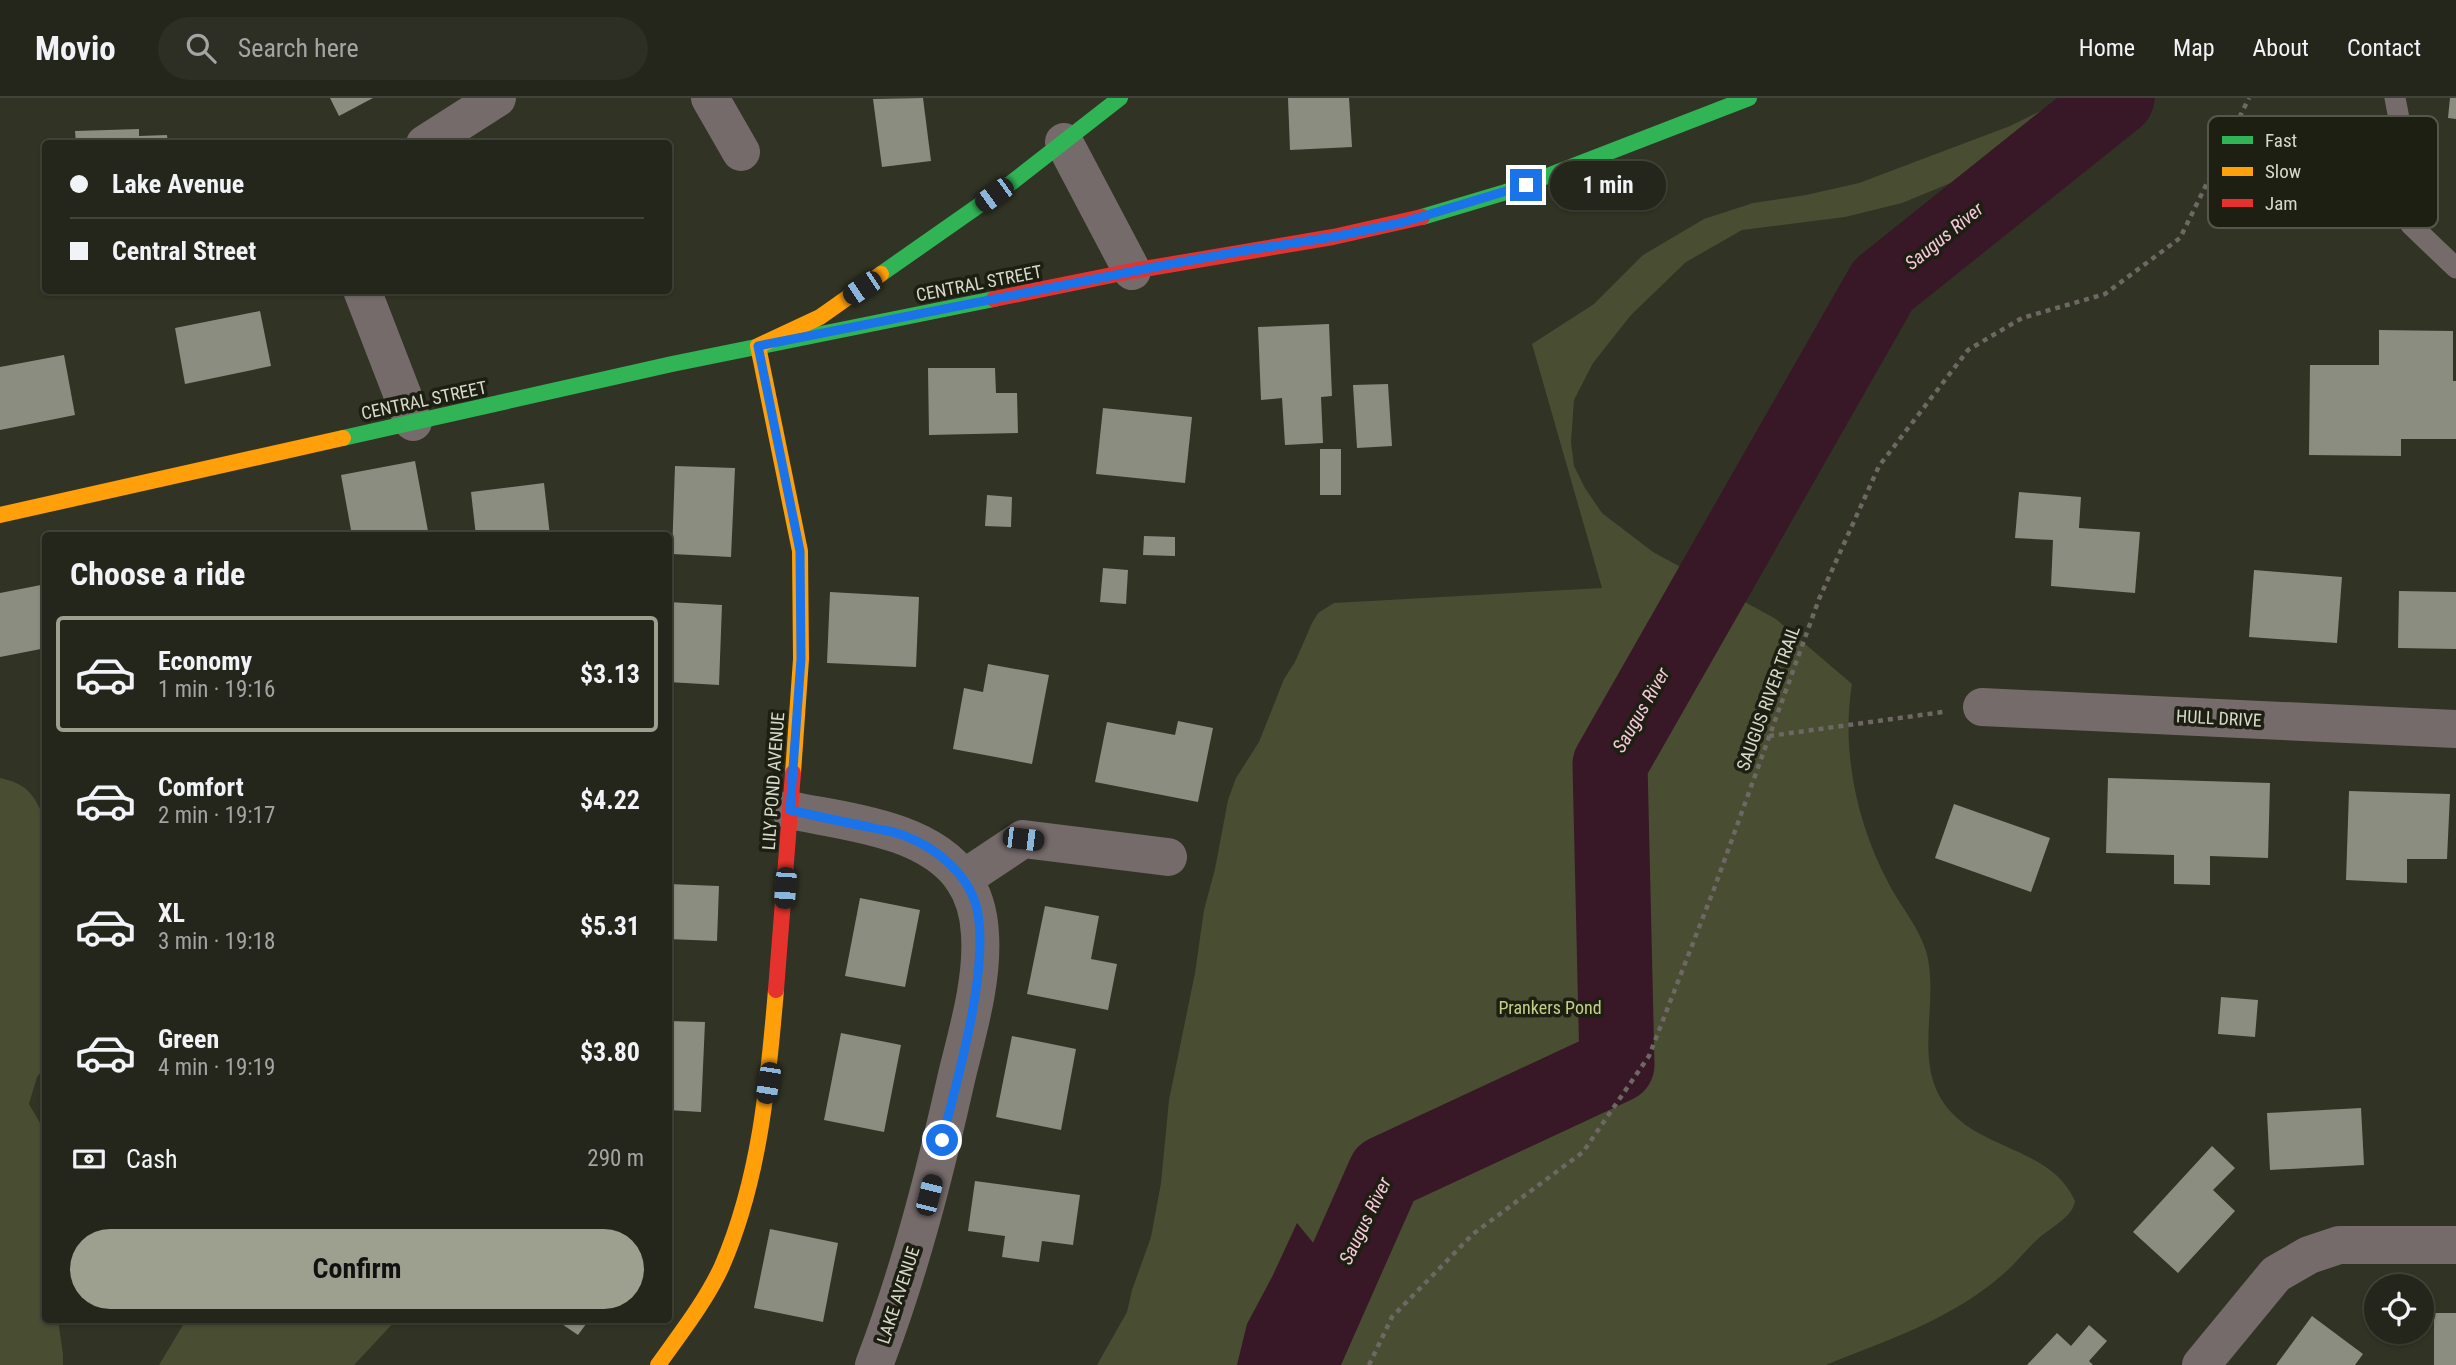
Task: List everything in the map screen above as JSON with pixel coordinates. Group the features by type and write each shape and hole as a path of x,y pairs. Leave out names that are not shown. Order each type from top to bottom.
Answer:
{"street":[{"path":"431,140 497,98"},
{"path":"710,98 741,152"},
{"path":"758,346 830,310 941,234 1120,98"},
{"name":"CENTRAL STREET","path":"0,515 758,346 1132,271 1333,237 1404,222 1506,192 1749,98"},
{"path":"1063,142 1132,271"},
{"path":"364,294 413,422"},
{"name":"LILY POND AVENUE","path":"658,1365 721,1268 757,1156 768,1083 801,659 800,551 758,346"},
{"name":"HULL DRIVE","path":"1982,706 2456,729"},
{"name":"LAKE AVENUE","path":"790,810 904,835 940,855 963,879 976,907 980,935 978,971 969,1024 922,1222 874,1365"},
{"path":"963,879 1023,839 1168,857"},
{"path":"2201,1365 2276,1274 2309,1255 2339,1245 2456,1245"}],"lane":[{"path":"2395,98 2398,116"},
{"path":"2414,228 2456,268"}],"path":[{"name":"SAUGUS RIVER TRAIL","path":"2240,116 2249,98"},
{"name":"SAUGUS RIVER TRAIL","path":"1369,1365 1392,1317 1473,1234 1583,1152 1649,1056 1714,890 1819,599 1879,466 1968,350 2022,318 2105,294 2180,238 2208,181"},
{"path":"1769,736 1982,706"}],"green space":[{"name":"Prankers Pond","path":"2067,98 2114,98 1958,180 1902,203 1845,217 1742,230 1686,262 1631,315 1593,363 1574,400 1571,442 1574,466 1602,513 1653,552 1776,619 1852,684 1849,709 1850,761 1860,812 1878,861 1917,930 1928,959 1928,1039 1932,1078 1952,1113 1967,1126 2052,1171 2065,1184 2075,1201 2070,1212 2006,1272 1961,1305 1917,1328 1826,1365 1097,1365 1127,1312 1151,1237 1161,1183 1169,1100 1195,973 1204,910 1228,800 1236,778 1259,742 1284,679 1318,613 1334,603 1602,588 1532,344 1594,304 1643,255 1704,219 1753,203 1859,183 2010,126"},
{"path":"0,778 17,783 28,791 42,813 42,1071 37,1077 29,1104 40,1123 42,1135 42,1323 58,1323 63,1365 0,1365"},
{"path":"184,1323 393,1323 354,1365 159,1365"}],"shaded area":[{"path":"1297,1223 1359,1299 1319,1336 1311,1365 1237,1365 1247,1324"}],"building":[{"path":"330,98 373,98 339,116"},
{"path":"923,98 931,161 882,167 873,99"},
{"path":"1288,98 1349,98 1352,147 1290,150"},
{"path":"2450,98 2456,98 2456,119 2448,118"},
{"path":"139,129 139,136 167,135 168,140 76,140 75,131"},
{"path":"260,311 271,366 185,384 175,328"},
{"path":"1329,324 1332,396 1321,397 1323,443 1285,445 1282,398 1261,400 1258,327"},
{"path":"2379,330 2453,331 2456,439 2401,439 2401,456 2309,455 2310,365 2379,365"},
{"path":"64,355 75,415 0,430 0,367"},
{"path":"928,368 995,368 996,393 1017,393 1018,433 929,435"},
{"path":"1388,384 1392,446 1357,448 1353,385"},
{"path":"1103,408 1192,417 1185,483 1096,474"},
{"path":"1320,449 1341,449 1341,495 1320,495"},
{"path":"415,461 428,531 344,532 351,530 341,475"},
{"path":"675,466 735,468 731,557 672,554"},
{"path":"544,483 550,532 476,532 471,492"},
{"path":"2019,492 2081,497 2079,528 2140,532 2135,593 2051,586 2053,540 2015,538"},
{"path":"987,495 1012,497 1011,527 985,526"},
{"path":"1144,536 1175,537 1175,556 1143,555"},
{"path":"1103,568 1128,570 1126,604 1100,602"},
{"path":"2254,570 2342,577 2337,643 2249,637"},
{"path":"42,585 42,649 0,657 0,593"},
{"path":"2399,591 2456,592 2456,649 2398,648"},
{"path":"830,592 919,597 916,667 827,663"},
{"path":"672,602 722,605 719,685 672,682"},
{"path":"988,664 1049,675 1032,764 953,749 964,688 983,692"},
{"path":"1178,721 1213,728 1198,802 1095,782 1107,722 1175,735"},
{"path":"2108,778 2270,783 2268,858 2210,856 2210,885 2174,884 2174,855 2106,853"},
{"path":"2349,791 2450,794 2447,859 2407,859 2407,883 2346,880"},
{"path":"1954,804 2050,838 2031,892 1935,858"},
{"path":"672,884 719,886 717,941 672,939"},
{"path":"860,898 920,910 905,987 845,976"},
{"path":"1045,906 1099,916 1091,959 1117,964 1108,1010 1027,994"},
{"path":"2221,997 2258,1000 2255,1037 2218,1034"},
{"path":"672,1021 705,1022 701,1112 672,1110"},
{"path":"841,1033 901,1045 884,1132 824,1120"},
{"path":"1012,1036 1076,1049 1061,1130 996,1117"},
{"path":"2361,1108 2364,1165 2270,1170 2267,1113"},
{"path":"2212,1146 2235,1168 2213,1190 2235,1211 2178,1273 2133,1232"},
{"path":"975,1181 1080,1195 1073,1245 1042,1241 1039,1262 1002,1257 1005,1236 968,1231"},
{"path":"770,1229 838,1243 823,1322 754,1308"},
{"path":"2434,1313 2456,1313 2456,1365 2434,1365"},
{"path":"2312,1316 2363,1354 2355,1365 2276,1365"},
{"path":"560,1323 587,1323 578,1335"},
{"path":"2089,1325 2107,1341 2089,1361 2093,1365 2027,1365 2057,1333 2071,1346"}],"waterway":[{"name":"Saugus River","path":"1300,1365 1385,1173 1617,1065 1610,764 1883,285 2117,98"}],"traffic: fast":[{"path":"881,274 1011,183 1120,98"},
{"path":"1422,217 1506,192 1749,98"},
{"path":"343,438 672,364 994,299"}],"traffic: slow":[{"path":"793,773 801,659 800,551 758,346 820,317 881,274"},
{"path":"0,515 343,438"},
{"path":"658,1365 708,1292 735,1233 754,1165 760,1130 776,990"}],"traffic: jam":[{"path":"994,299 1132,271 1333,237 1422,217"},
{"path":"776,990 793,773"}],"route":[{"path":"942,1140 969,1024 978,971 980,935 976,907 963,879 940,855 904,835 790,810 801,659 800,551 758,346 1160,266 1333,237 1404,222 1526,185"}]}
